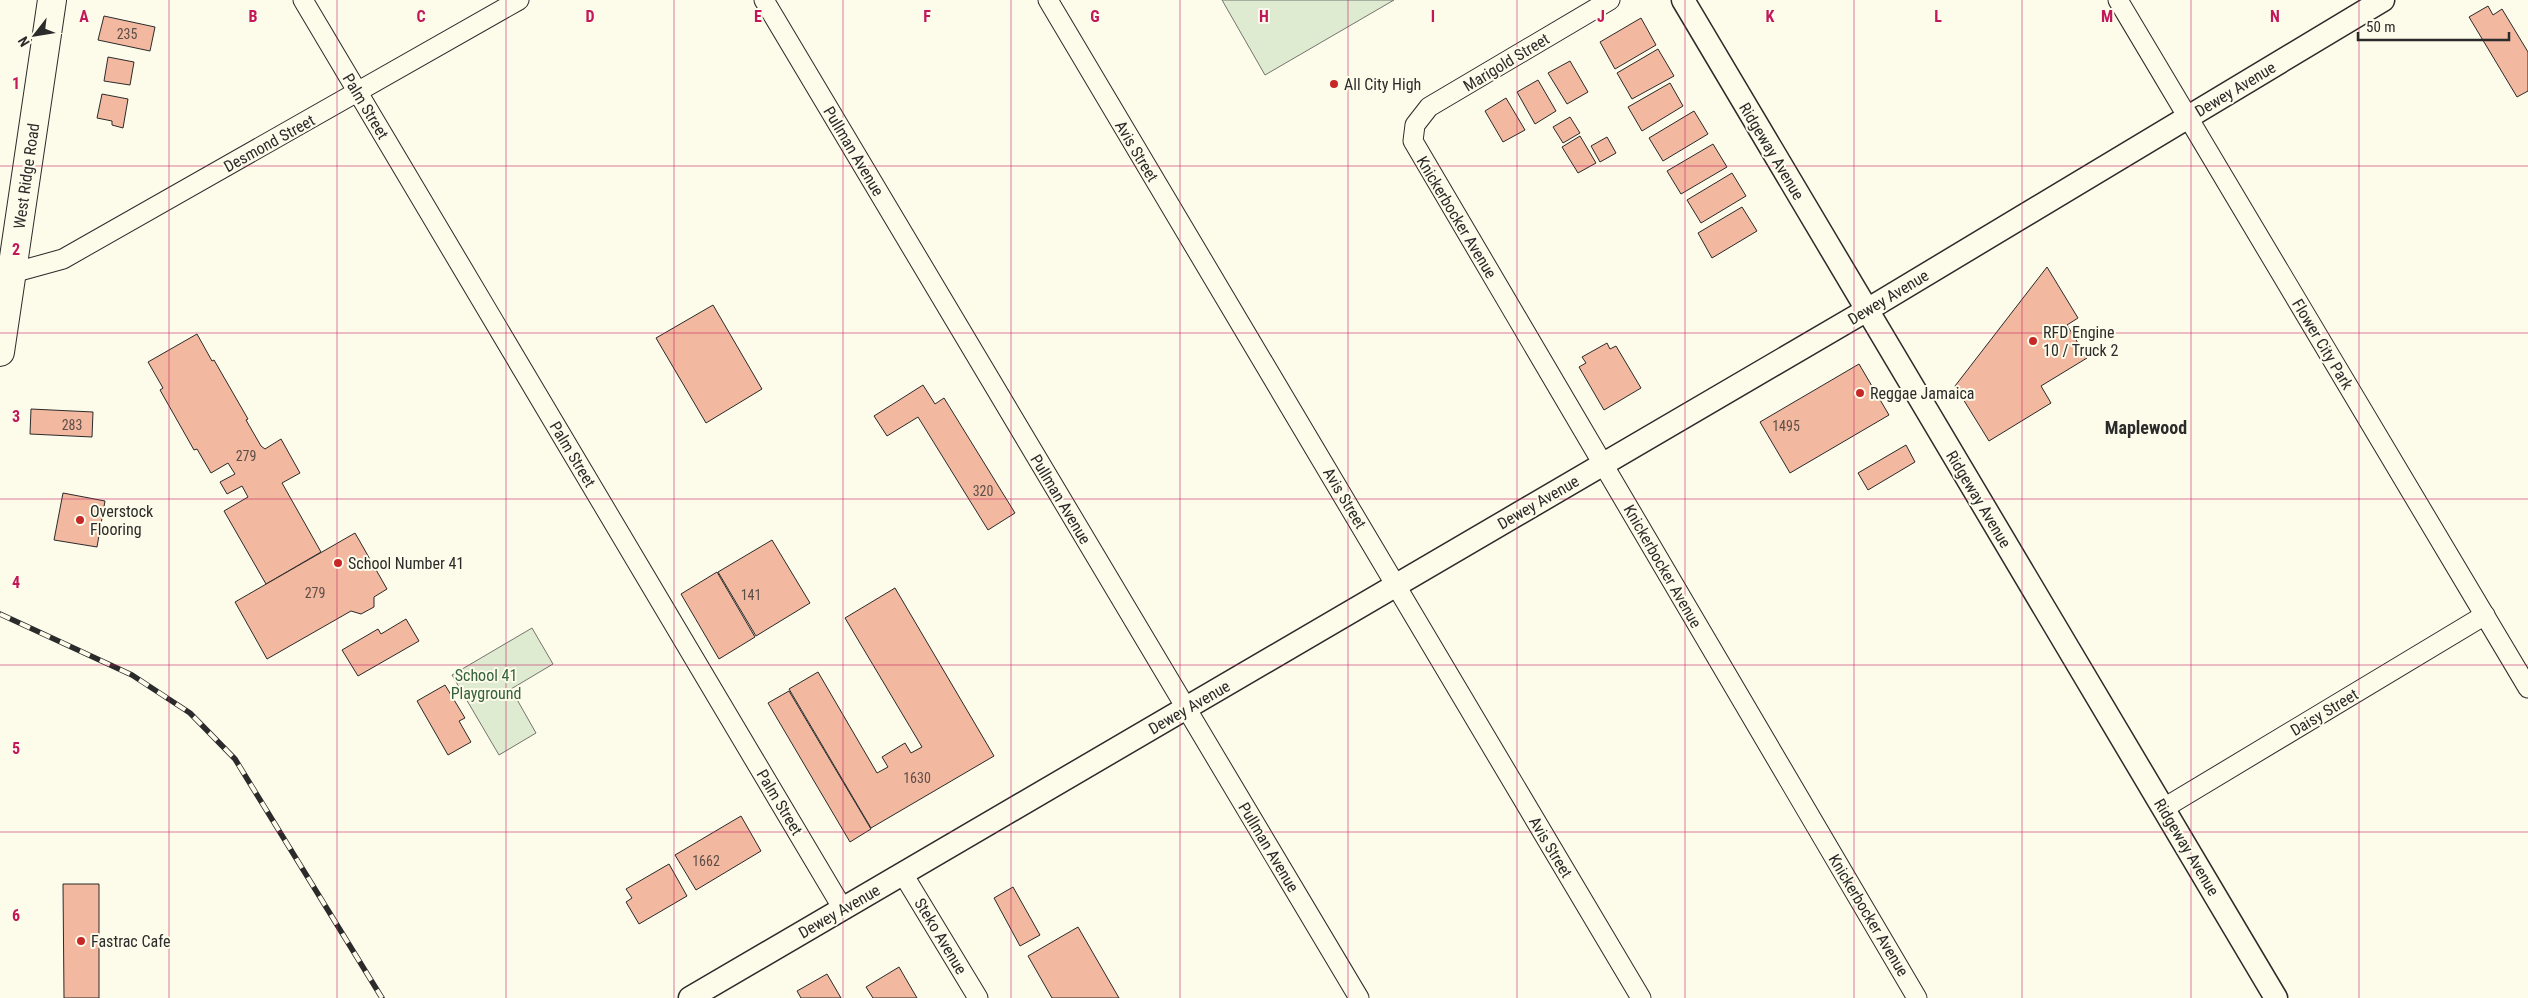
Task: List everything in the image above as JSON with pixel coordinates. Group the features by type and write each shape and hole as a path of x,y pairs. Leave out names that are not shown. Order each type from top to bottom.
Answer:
{"highway":[{"name":"West Ridge Road","path":"0,352 52,0"}],"street":[{"name":"Palm Street","path":"303,0 843,908"},
{"name":"Desmond Street","path":"12,272 62,259 359,93 519,0"},
{"name":"Pullman Avenue","path":"764,0 1359,998"},
{"name":"Avis Street","path":"1048,0 1397,585 1640,998"},
{"name":"Marigold Street","path":"1413,133 1418,118 1429,107 1610,0"},
{"name":"Ridgeway Avenue","path":"1683,0 2276,998"},
{"name":"Flower City Park","path":"2118,0 2528,688"},
{"name":"Dewey Avenue","path":"701,995 843,908 1867,310 2383,0"},
{"name":"Knickerbocker Avenue","path":"1413,133 1416,149 1917,998"},
{"name":"Daisy Street","path":"2164,808 2485,615"},
{"name":"Steko Avenue","path":"903,874 978,998"}],"green space":[{"path":"1222,0 1394,0 1265,75"},
{"name":"School 41 Playground","path":"532,628 553,664 511,689 536,733 499,755 452,675"}],"building":[{"path":"2488,6 2493,15 2502,9 2528,52 2528,91 2517,97 2469,17"},
{"path":"104,16 155,27 150,51 98,40"},
{"path":"1641,18 1656,45 1615,69 1600,42"},
{"path":"1658,49 1674,76 1632,99 1617,73"},
{"path":"108,57 134,62 130,85 104,81"},
{"path":"1570,61 1588,92 1567,104 1548,73"},
{"path":"1538,80 1556,111 1535,124 1517,92"},
{"path":"1670,83 1683,106 1642,131 1628,107"},
{"path":"102,94 128,99 123,128 112,125 112,121 97,118"},
{"path":"1506,98 1525,130 1503,142 1485,111"},
{"path":"1694,111 1708,134 1663,161 1649,138"},
{"path":"1570,117 1580,133 1563,143 1553,127"},
{"path":"1580,136 1596,163 1578,173 1562,147"},
{"path":"1607,137 1616,153 1600,162 1591,146"},
{"path":"1713,144 1727,167 1681,194 1667,171"},
{"path":"1732,173 1746,196 1701,223 1687,200"},
{"path":"1742,207 1757,231 1712,258 1698,233"},
{"name":"RFD Engine 10 / Truck 2","path":"2047,267 2078,318 2067,325 2087,358 2041,386 2051,403 1989,441 1955,386"},
{"path":"713,305 762,389 706,423 656,338"},
{"name":"School Number 41","path":"197,334 248,419 246,420 261,446 265,449 281,439 300,473 282,483 321,552 266,584 224,511 248,497 242,486 227,494 220,482 235,474 228,463 211,473 197,449 194,450 160,390 163,388 148,362"},
{"path":"1607,343 1610,349 1616,346 1641,388 1604,410 1579,367 1586,363 1582,357"},
{"path":"1859,364 1889,415 1790,473 1760,422"},
{"path":"923,385 935,404 944,398 1015,513 988,530 918,417 887,436 874,416"},
{"path":"31,409 93,412 92,437 30,434"},
{"path":"1906,445 1915,462 1868,490 1858,473"},
{"name":"Overstock Flooring","path":"63,493 105,501 97,547 54,540"},
{"name":"School Number 41","path":"355,533 387,589 374,597 374,607 361,614 351,611 267,659 235,602"},
{"path":"772,540 810,603 756,636 718,572"},
{"path":"717,572 755,637 719,659 681,594"},
{"path":"895,588 994,756 871,828 789,689 818,672 877,773 888,767 882,757 905,743 911,753 922,747 845,618"},
{"path":"406,619 419,641 358,676 342,650 378,629 381,634"},
{"path":"445,685 465,718 459,721 471,742 448,755 417,701"},
{"path":"789,691 871,829 850,842 768,703"},
{"path":"741,816 761,851 696,890 675,855"},
{"path":"669,864 687,896 639,924 626,902 632,898 626,889"},
{"name":"Fastrac Cafe","path":"63,884 99,884 99,998 64,998"},
{"path":"1013,887 1040,935 1020,946 994,898"},
{"path":"1078,927 1119,998 1052,998 1028,956"},
{"path":"899,967 917,998 873,998 866,987"},
{"path":"827,974 841,998 801,998 797,991"}],"railway":[{"path":"0,614 132,675 190,713 235,759 382,998"}],"place":[{"name":"All City High","path":"1334,84"},
{"name":"RFD Engine 10 / Truck 2","path":"2033,341"},
{"name":"Reggae Jamaica","path":"1860,393"},
{"name":"Overstock Flooring","path":"80,520"},
{"name":"School Number 41","path":"338,563"},
{"name":"Fastrac Cafe","path":"81,941"}],"district":[{"name":"Maplewood","path":"2146,428"}]}
